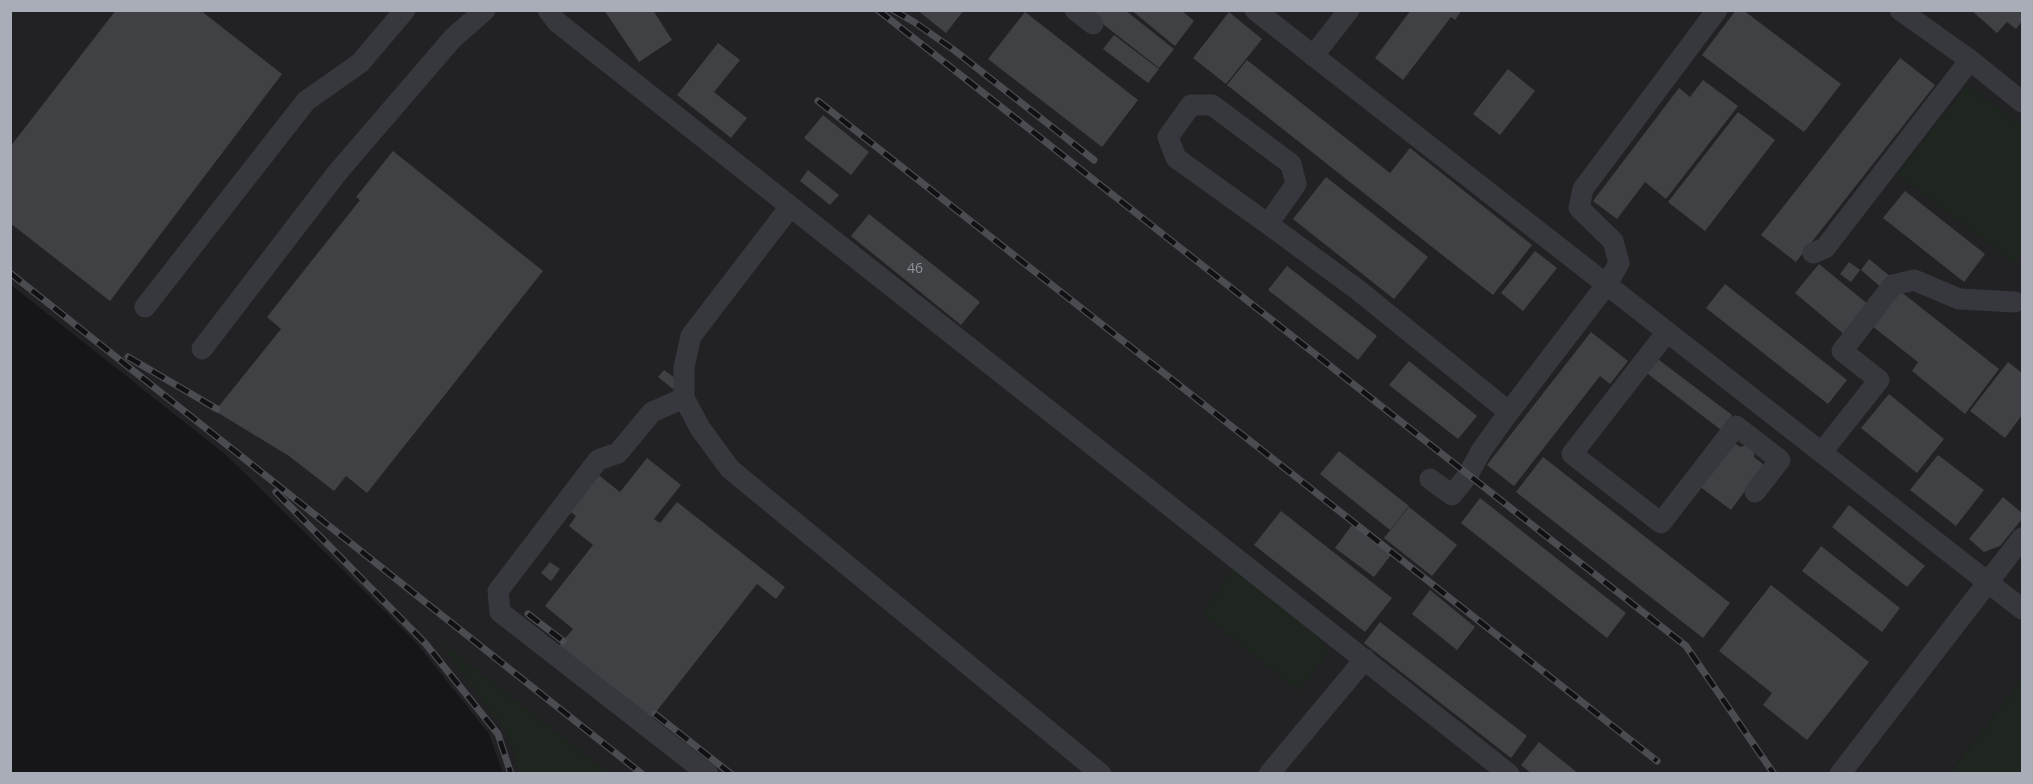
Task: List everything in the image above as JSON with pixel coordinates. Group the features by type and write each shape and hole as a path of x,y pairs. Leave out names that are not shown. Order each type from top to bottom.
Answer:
{"lane":[{"path":"145,307 306,100 360,63 405,10"},
{"path":"202,349 337,173 453,38 485,10"},
{"path":"548,10 556,22 1365,658 1509,774"},
{"path":"1075,10 1093,24"},
{"path":"1255,10 2022,609"},
{"path":"1313,56 1349,10"},
{"path":"1430,479 1452,495 1468,475 1481,451 1509,412 1607,284 1619,262 1613,241 1579,208 1583,189 1717,10"},
{"path":"1900,10 1970,60 2022,102"},
{"path":"1813,254 1826,248 1970,60"},
{"path":"1268,224 1296,184 1291,164 1212,105 1191,105 1168,137 1176,158 1358,290 1509,412"},
{"path":"790,207 691,336 684,367 684,398 700,428 730,469 1101,774"},
{"path":"1822,452 1879,380 1842,351 1893,285 1914,280 1959,299 2020,303"},
{"path":"1667,332 1572,454 1661,523 1736,426 1780,460 1755,492"},
{"path":"684,398 652,412 618,453 598,460 498,591 500,612 708,774"},
{"path":"1840,774 1988,582 2021,543"},
{"path":"1269,774 1365,658"}],"shaded area":[{"path":"10,11 2022,11 2022,679 1950,773 503,773 489,734 414,640 226,455 11,285"},
{"path":"1968,85 2022,126 2022,255 2015,264 1897,174"},
{"path":"1235,566 1314,631 1328,652 1299,691 1202,614"},
{"path":"436,638 609,773 520,773 508,734"},
{"path":"2022,679 2022,773 1950,773"}],"building":[{"path":"116,10 200,10 282,74 110,301 10,223 10,147"},
{"path":"604,10 653,10 672,40 639,62"},
{"path":"917,10 964,10 946,33"},
{"path":"1085,10 1125,10 1174,49 1159,68"},
{"path":"1131,10 1181,10 1194,21 1175,46"},
{"path":"1411,10 1462,10 1455,20 1451,17 1403,80 1375,58"},
{"path":"1736,10 1743,10 1841,84 1804,132 1702,55"},
{"path":"1971,10 2022,10 2022,21 2016,29 2007,22 1997,33"},
{"path":"1025,12 1138,100 1102,147 988,59"},
{"path":"1229,12 1262,39 1226,84 1193,58"},
{"path":"1114,35 1159,69 1148,83 1103,49"},
{"path":"718,43 740,60 714,92 747,118 731,138 677,95"},
{"path":"1900,58 1935,85 1796,262 1761,235"},
{"path":"1247,60 1390,173 1410,148 1532,245 1493,295 1227,85"},
{"path":"1508,69 1535,91 1500,135 1473,114"},
{"path":"1703,80 1738,106 1666,199 1645,182 1617,219 1593,201 1679,88 1690,97"},
{"path":"1738,112 1775,140 1705,231 1668,202"},
{"path":"823,115 869,152 851,175 804,138"},
{"path":"393,151 543,271 367,493 346,476 334,491 289,456 215,411 281,329 267,317 360,200 356,197"},
{"path":"808,170 839,195 830,205 800,181"},
{"path":"1326,177 1428,257 1394,299 1293,219"},
{"path":"1905,191 1985,254 1964,282 1883,218"},
{"path":"869,214 980,302 961,325 851,236"},
{"path":"1535,251 1557,268 1523,311 1501,293"},
{"path":"1869,259 1891,277 1882,288 1861,270"},
{"path":"1849,262 1860,270 1851,282 1840,274"},
{"path":"1819,264 1869,305 1845,335 1795,293"},
{"path":"1287,266 1377,336 1358,360 1268,290"},
{"path":"1725,284 1847,380 1828,404 1706,308"},
{"path":"1900,291 1999,369 1965,414 1912,371 1918,362 1872,326"},
{"path":"1591,332 1628,361 1610,384 1600,376 1514,486 1487,465"},
{"path":"1655,357 1732,415 1721,430 1644,371"},
{"path":"1409,361 1477,416 1458,439 1389,385"},
{"path":"2008,362 2022,373 2022,415 2005,438 1970,411"},
{"path":"664,370 679,381 673,389 658,377"},
{"path":"1889,394 1944,439 1917,473 1861,428"},
{"path":"1732,441 1740,447 1746,445 1754,451 1754,457 1764,465 1731,510 1699,486"},
{"path":"1339,451 1409,506 1390,530 1320,474"},
{"path":"1938,455 1984,490 1956,526 1910,490"},
{"path":"1543,457 1730,603 1703,638 1516,492"},
{"path":"647,458 681,485 654,519 660,523 677,502 785,587 776,599 757,584 648,722 556,649 573,629 545,606 593,545 569,526 576,516 568,510 596,473 620,492"},
{"path":"2003,497 2022,513 2022,519 2000,546 1984,552 1969,539"},
{"path":"1480,498 1626,613 1607,638 1461,523"},
{"path":"1849,505 1925,566 1907,587 1832,527"},
{"path":"1409,507 1457,545 1432,576 1384,538"},
{"path":"1281,511 1392,598 1365,632 1254,545"},
{"path":"1352,525 1391,555 1374,577 1335,548"},
{"path":"1821,546 1900,608 1882,632 1802,571"},
{"path":"550,562 560,569 551,581 541,573"},
{"path":"1771,585 1869,662 1807,740 1763,705 1772,693 1719,651"},
{"path":"1430,590 1475,627 1457,650 1412,614"},
{"path":"1380,622 1527,736 1511,758 1364,643"},
{"path":"1539,742 1579,774 1532,774 1521,765"}],"railway":[{"path":"878,10 1686,646 1774,774"},
{"path":"893,10 954,50 1094,160"},
{"path":"818,101 1657,761"},
{"path":"10,273 642,774"},
{"path":"128,357 217,409"},
{"path":"276,492 425,643 498,734 511,774"},
{"path":"528,614 563,641"},
{"path":"655,714 731,774"}]}
